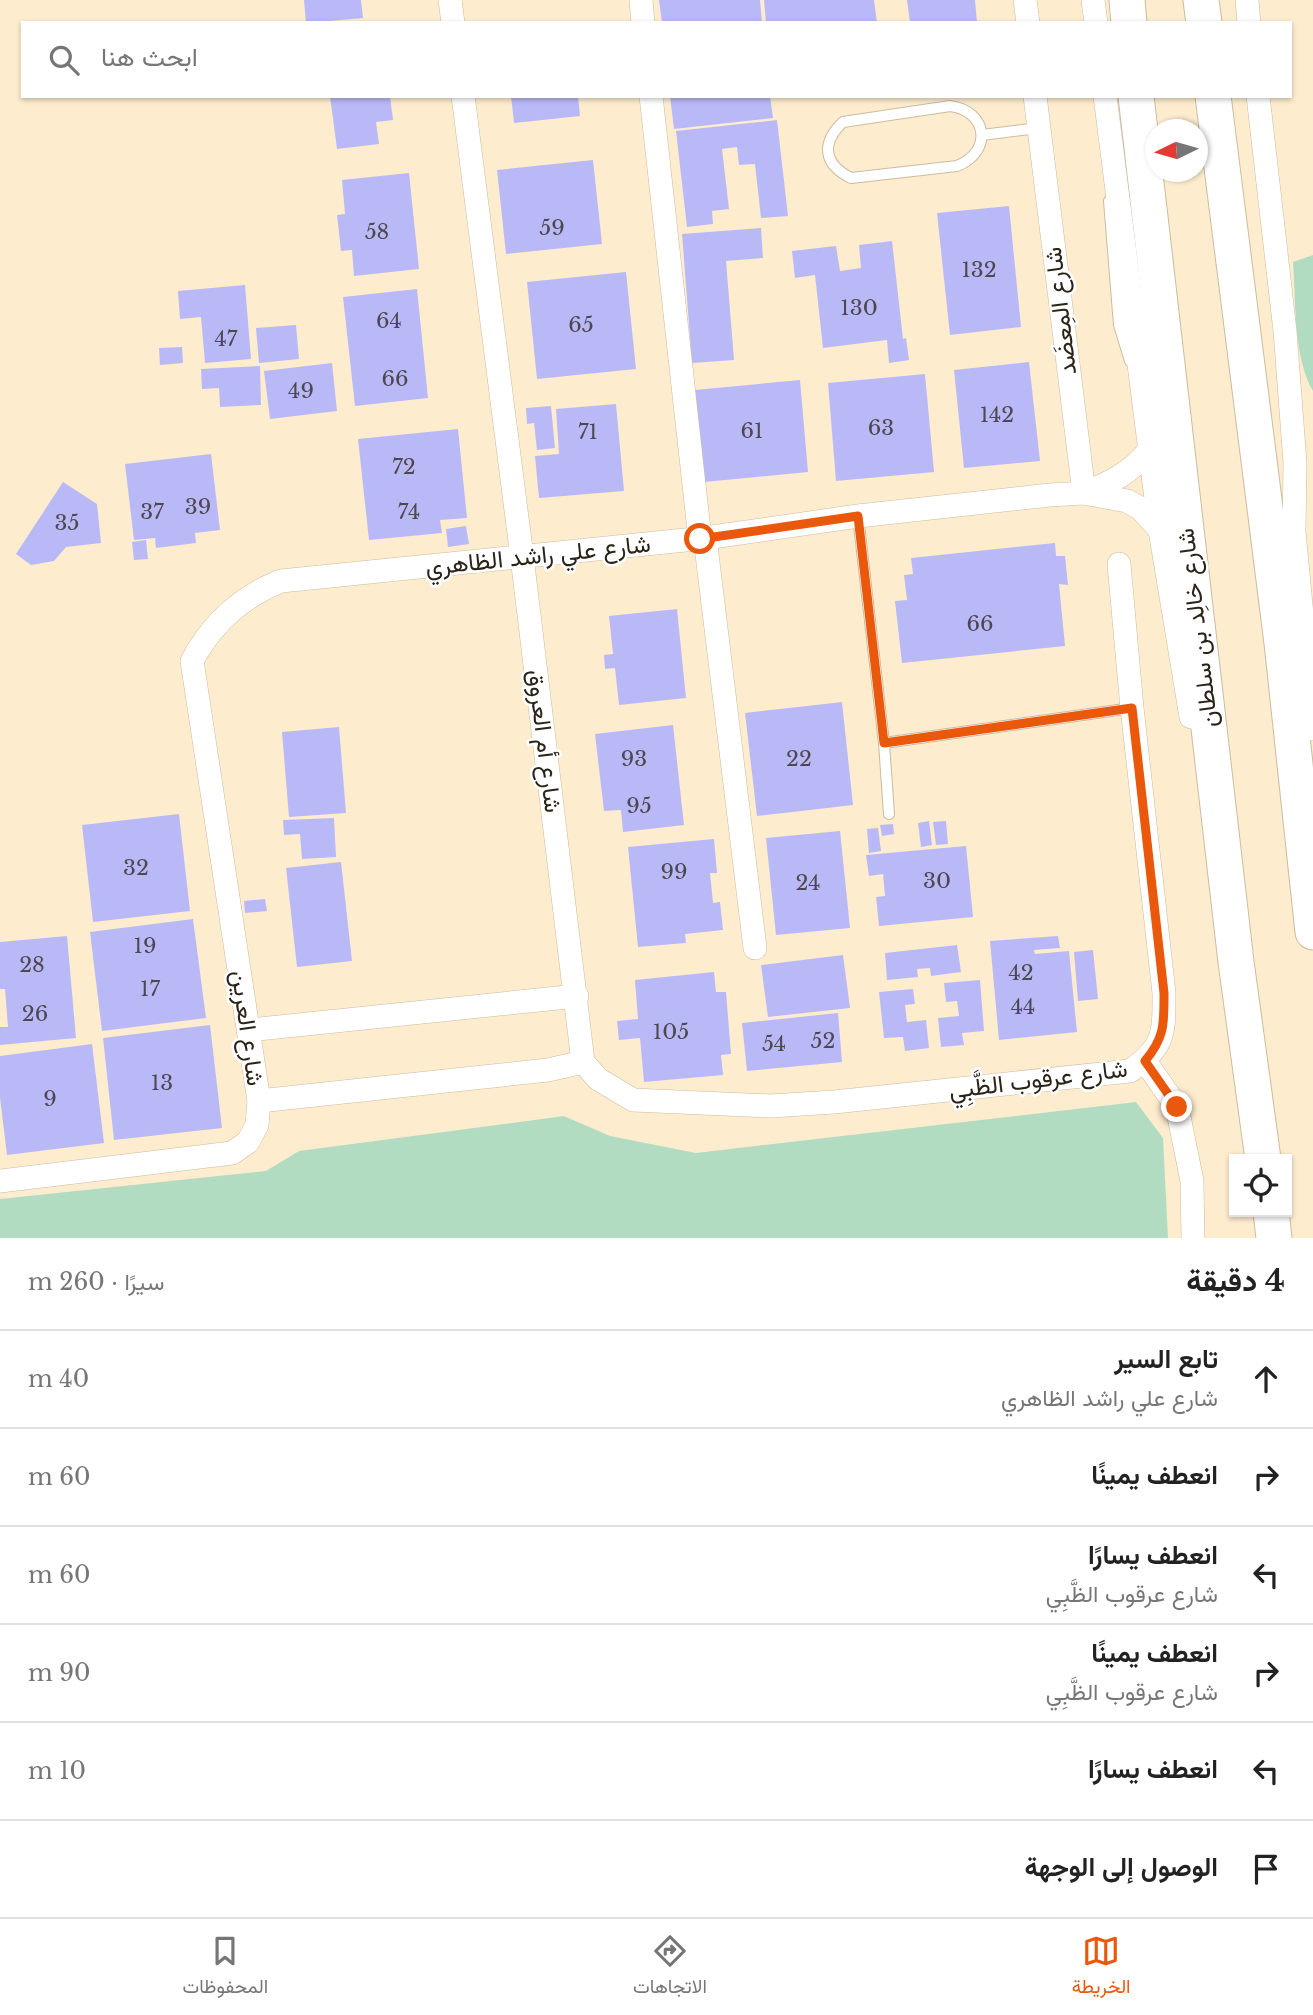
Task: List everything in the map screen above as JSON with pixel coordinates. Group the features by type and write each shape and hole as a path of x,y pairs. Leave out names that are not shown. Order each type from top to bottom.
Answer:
{"main road":[{"path":"1127,0 1129,21"},
{"path":"1201,0 1204,21"},
{"name":"شارع خالِد بن سلطان","path":"1136,98 1236,962 1262,1154"},
{"path":"1213,98 1282,643 1313,932"},
{"path":"1272,1217 1274,1238"}],"street":[{"path":"450,0 453,21"},
{"path":"641,0 643,21"},
{"path":"1026,0 1028,21"},
{"path":"1093,0 1096,21"},
{"path":"1247,0 1249,21"},
{"name":"شارع أم العروق","path":"463,98 577,996 583,1062"},
{"path":"651,98 755,948"},
{"name":"شارع المِعضَد","path":"1035,98 1084,493"},
{"path":"1105,98 1160,530 1188,695 1212,873 1236,962"},
{"path":"1258,98 1285,331 1295,463 1294,532 1313,729"},
{"path":"1084,493 1125,475 1149,450"},
{"path":"1084,493 1127,501 1140,508 1160,530"},
{"name":"شارع علي راشد الظاهري","path":"192,661 212,628 236,605 257,590 281,581 703,539 858,516 1084,493"},
{"name":"شارع عرقوب الظَّبِي","path":"583,1062 598,1079 633,1100 771,1106 834,1102 1130,1071 1145,1061 1159,1045 1164,1025 1164,993 1119,564"},
{"name":"شارع العرين","path":"0,1181 232,1153 248,1142 257,1125 259,1101 192,661"},
{"path":"249,1030 577,996"},
{"path":"1145,1061 1177,1107 1192,1181 1193,1238"},
{"path":"259,1101 548,1070 583,1062"}],"lane":[{"path":"950,106 962,108 972,114 979,123 982,135 975,155 968,162 957,166 866,178 851,178 838,172 830,160 828,145 833,132 843,122 950,106"},
{"path":"982,135 1038,128"},
{"path":"858,516 884,743 889,814"},
{"path":"884,743 1132,708"}],"green space":[{"path":"1313,255 1313,391 1299,346 1293,262"},
{"path":"1136,1102 1163,1138 1168,1238 0,1238 0,1199 266,1171 299,1151 564,1116 610,1136 696,1153"}],"building":[{"path":"304,0 361,0 363,18 306,21"},
{"path":"659,0 760,0 762,21 662,21"},
{"path":"764,0 874,0 877,21 766,21"},
{"path":"907,0 975,0 977,21 910,21"},
{"path":"330,98 390,98 393,120 376,122 379,144 337,149"},
{"path":"511,98 578,98 580,116 514,123"},
{"path":"670,98 770,98 773,118 674,129"},
{"path":"777,120 788,216 761,218 755,164 739,165 737,147 722,149 729,209 712,211 713,224 687,227 676,131"},
{"path":"593,160 602,244 506,254 497,170"},
{"path":"409,173 419,269 354,276 352,250 341,251 337,215 345,214 342,180"},
{"path":"1009,206 1021,327 950,335 937,213"},
{"path":"761,228 763,258 726,261 734,360 692,363 682,234"},
{"path":"892,241 903,339 906,338 909,360 889,363 887,340 823,348 815,275 795,278 792,251 836,246 840,271 861,268 859,245"},
{"path":"626,272 636,369 537,379 527,282"},
{"path":"245,285 251,359 205,363 201,317 180,319 178,291"},
{"path":"417,289 428,398 355,406 343,297"},
{"path":"296,325 299,359 259,363 256,328"},
{"path":"182,347 183,363 160,365 159,348"},
{"path":"1029,362 1040,461 964,468 954,370"},
{"path":"332,363 337,411 270,419 264,371"},
{"path":"260,366 261,405 220,407 219,388 202,389 201,369"},
{"path":"925,374 934,472 836,481 828,383"},
{"path":"800,380 808,472 704,482 695,390"},
{"path":"616,404 624,491 539,498 535,456 559,454 556,409"},
{"path":"551,406 555,448 537,450 534,423 527,424 526,408"},
{"path":"458,429 467,518 440,520 442,533 369,540 358,439"},
{"path":"211,454 220,530 195,533 196,543 156,548 155,538 134,540 125,464"},
{"path":"63,482 97,504 101,543 66,547 54,561 31,565 16,554"},
{"path":"466,526 469,544 448,547 446,529"},
{"path":"146,540 148,559 134,560 132,542"},
{"path":"1055,543 1056,556 1065,556 1068,585 1059,584 1065,646 902,663 895,601 907,600 904,575 913,574 911,558"},
{"path":"677,609 686,698 619,705 615,668 605,669 604,655 613,654 609,616"},
{"path":"842,702 853,805 757,816 745,713"},
{"path":"673,725 684,825 623,832 621,810 604,811 595,734"},
{"path":"339,727 346,813 289,817 282,732"},
{"path":"179,814 190,911 93,922 82,825"},
{"path":"334,818 336,857 302,859 300,834 284,835 283,820"},
{"path":"929,821 932,845 921,847 918,823"},
{"path":"946,821 948,844 936,845 933,822"},
{"path":"893,824 894,834 882,836 880,825"},
{"path":"878,828 881,851 869,853 867,829"},
{"path":"840,831 850,928 776,935 766,838"},
{"path":"714,839 717,873 710,873 713,903 720,902 723,930 685,934 686,943 638,947 628,847"},
{"path":"966,846 973,917 879,926 876,897 885,896 883,874 869,876 866,855"},
{"path":"341,862 352,961 297,967 286,868"},
{"path":"265,899 267,911 245,913 244,901"},
{"path":"193,919 206,1018 102,1031 90,932"},
{"path":"67,936 76,1038 0,1045 0,1027 8,1027 5,989 0,989 0,942"},
{"path":"1058,936 1060,948 1034,950 1035,954 1069,951 1077,1032 999,1040 990,941"},
{"path":"957,945 961,972 931,976 930,968 917,969 918,977 887,980 885,953"},
{"path":"1093,950 1098,999 1078,1001 1074,952"},
{"path":"843,955 850,1008 768,1017 761,965"},
{"path":"714,972 716,992 726,992 731,1054 721,1055 723,1075 644,1082 640,1038 619,1040 617,1021 638,1019 635,980"},
{"path":"980,980 984,1031 962,1033 964,1045 941,1047 938,1018 959,1016 957,1001 946,1002 944,983"},
{"path":"913,989 915,1004 905,1005 907,1022 926,1020 929,1048 905,1051 903,1037 884,1038 879,992"},
{"path":"838,1013 842,1062 747,1071 742,1023"},
{"path":"210,1025 222,1128 114,1140 103,1038"},
{"path":"92,1044 104,1143 7,1155 0,1098 0,1056"}],"route":[{"path":"700,539 858,516 884,743 1132,708 1164,993 1164,1025 1159,1045 1145,1061 1177,1107"}]}
